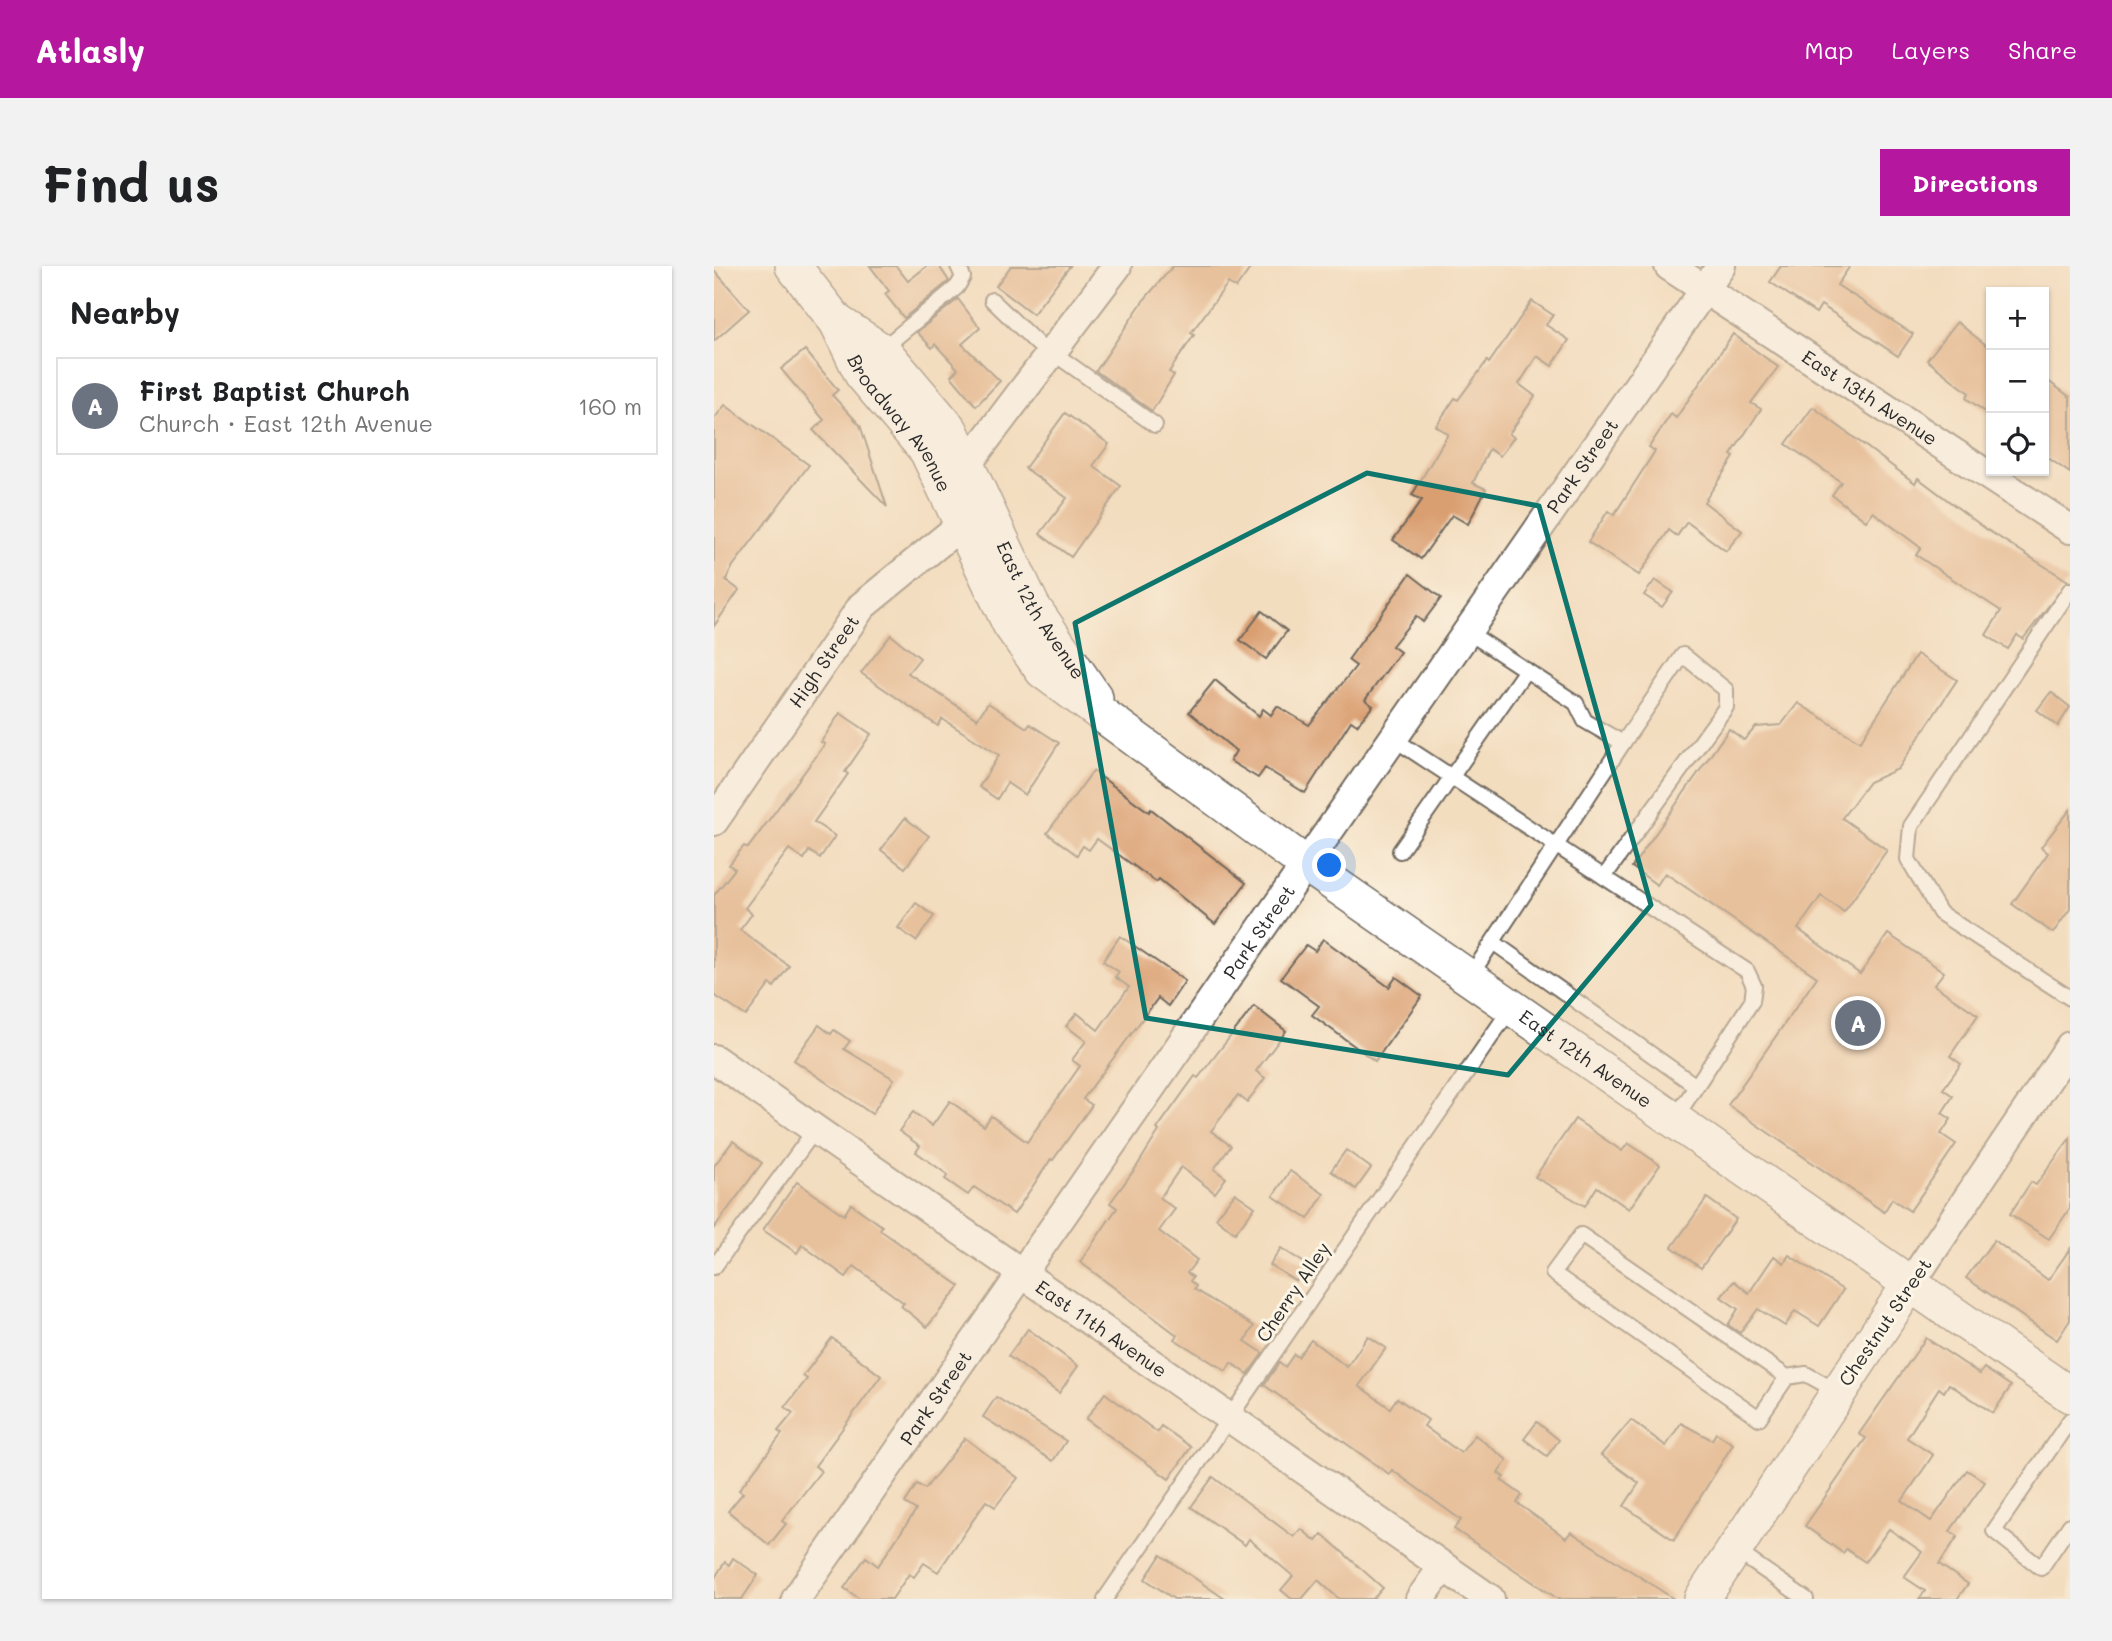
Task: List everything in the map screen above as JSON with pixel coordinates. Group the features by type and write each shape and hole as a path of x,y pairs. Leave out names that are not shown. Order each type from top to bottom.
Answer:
{"street":[{"path":"968,463 1116,266"},
{"name":"East 13th Avenue","path":"1669,266 2070,529"},
{"name":"Park Street","path":"796,1599 1019,1273 1307,865 1721,266"},
{"name":"Broadway Avenue","path":"797,267 836,322 862,374 927,451 973,514"},
{"name":"Broadway Avenue","path":"836,322 881,350 950,430 968,463 973,514"},
{"name":"East 12th Avenue","path":"973,514 1107,716 1307,865 2070,1395"},
{"name":"High Street","path":"714,821 862,606 973,514"},
{"name":"Chestnut Street","path":"1702,1599 2070,1046"},
{"name":"East 11th Avenue","path":"714,1059 1490,1599"},
{"path":"1420,1599 1443,1567"}],"lane":[{"path":"881,350 957,287 963,277 958,266"},
{"path":"992,300 1050,354 1155,425"},
{"path":"2070,590 1911,825 1908,859 1940,914 2070,998"},
{"path":"1468,632 1576,703 1584,721 1623,743"},
{"path":"1469,978 1683,655 1726,690 1726,707 1604,877"},
{"path":"1401,851 1526,670"},
{"path":"1394,739 1747,971 1754,986 1752,1001 1674,1120"},
{"path":"1493,942 1696,1086"},
{"name":"Cherry Alley","path":"1105,1599 1511,1007"},
{"path":"714,1267 815,1130"},
{"path":"1787,1377 1759,1418 1553,1273 1581,1235 1787,1377 1806,1374 1838,1392"},
{"path":"2070,1420 1994,1531 2041,1567 2070,1525"},
{"path":"1735,1550 1806,1599"}],"highlighted area":[{"path":"1367,473 1539,506 1651,905 1508,1075 1146,1018 1075,623"}],"building":[{"path":"870,266 896,266 908,281 927,266 939,266 949,281 904,318 885,294 889,291"},
{"path":"1011,266 1070,266 1033,314 996,286"},
{"path":"1173,266 1252,266 1236,288 1228,283 1191,333 1194,335 1169,372 1174,375 1152,411 1096,371 1143,301"},
{"path":"1781,266 1850,266 1837,285 1913,334 1898,356 1821,305 1816,313 1770,282"},
{"path":"714,270 749,310 714,341"},
{"path":"958,299 980,328 962,344 1000,381 976,406 951,376 958,369 935,344 932,348 917,332"},
{"path":"1532,301 1553,315 1546,325 1569,340 1552,366 1537,356 1519,384 1535,396 1509,434 1514,437 1500,456 1489,449 1473,483 1486,489 1468,524 1452,515 1421,559 1393,540 1422,500 1412,495 1448,434 1436,426 1455,398 1458,400 1487,361 1489,363"},
{"path":"1957,322 1986,345 1986,412 1966,398 1969,393 1927,360"},
{"path":"1733,334 1778,367 1751,403 1761,409 1704,502 1742,531 1726,551 1687,522 1677,536 1669,530 1639,575 1588,542 1608,511 1614,515 1655,451 1649,447 1671,414 1676,418"},
{"path":"805,350 838,390 832,395 860,425 887,507 813,430 824,420 781,369"},
{"path":"2049,382 2070,397 2070,473 2049,458"},
{"path":"725,405 809,465 733,566 726,580 739,590 714,626 714,419"},
{"path":"1813,407 1915,483 1918,478 1986,529 2068,581 2023,639 2017,635 2008,649 1986,635 2001,611 1916,555 1921,548 1873,512 1866,521 1832,495 1841,482 1786,444"},
{"path":"1065,413 1109,444 1093,466 1121,486 1071,557 1040,534 1067,498 1025,468"},
{"path":"1410,574 1441,598 1423,622 1416,616 1392,646 1400,652 1365,700 1373,706 1357,725 1351,721 1305,793 1265,768 1258,778 1230,761 1236,751 1189,712 1215,680 1259,716 1263,709 1271,715 1277,706 1309,725 1356,666 1348,660"},
{"path":"1655,580 1673,592 1662,607 1644,595"},
{"path":"1262,611 1287,631 1266,659 1240,640"},
{"path":"891,635 920,658 908,673 977,719 988,703 1027,728 1030,724 1059,743 1025,795 1007,783 997,799 979,787 999,755 942,719 938,726 861,673"},
{"path":"1917,654 1957,680 1898,769 1869,782 1842,818 1887,850 1844,912 1821,896 1798,929 1860,974 1888,934 1944,972 1934,985 1978,1015 1950,1056 1961,1064 1943,1089 1953,1096 1942,1113 1951,1119 1941,1134 1956,1144 1910,1211 1892,1199 1884,1212 1728,1105 1817,977 1665,873 1657,885 1632,867 1729,729 1744,740 1756,727 1781,725 1798,703 1860,742"},
{"path":"2051,692 2070,707 2058,726 2037,710"},
{"path":"840,713 871,734 845,772 848,774 814,822 835,836 820,858 809,851 804,859 789,849 745,908 752,914 740,930 789,966 774,987 770,984 746,1016 714,995 714,895 735,869 729,865 744,846 748,848 825,744 821,742"},
{"path":"1093,771 1149,812 1151,809 1246,883 1215,924 1159,879 1156,882 1097,839 1089,850 1083,846 1077,855 1047,833"},
{"path":"2070,810 2070,909 2053,933 2012,904 2048,853 2041,847"},
{"path":"905,818 929,836 905,868 881,850"},
{"path":"916,903 934,916 916,941 898,928"},
{"path":"1120,936 1185,981 1168,1006 1158,998 1083,1099 1092,1105 1014,1214 974,1187 968,1195 945,1179 948,1175 916,1152 920,1146 899,1131 913,1112 932,1126 950,1101 984,1126 991,1116 1027,1142 1080,1066 1072,1060 1086,1041 1066,1026 1077,1013 1098,1030 1129,987 1115,977 1119,972 1103,961"},
{"path":"1323,939 1389,987 1396,977 1422,996 1375,1061 1312,1015 1319,1006 1281,978 1306,945 1315,951"},
{"path":"1254,1006 1286,1031 1256,1071 1265,1078 1247,1102 1238,1095 1211,1131 1231,1146 1214,1169 1226,1178 1215,1193 1181,1167 1160,1198 1175,1209 1159,1231 1197,1260 1187,1273 1193,1277 1190,1281 1196,1286 1194,1289 1254,1326 1245,1341 1263,1353 1248,1374 1231,1363 1226,1371 1174,1339 1177,1335 1080,1262 1117,1208 1110,1203 1137,1166 1159,1131 1157,1129 1195,1076 1198,1078"},
{"path":"819,1025 831,1034 834,1030 850,1041 844,1049 894,1079 872,1114 794,1060"},
{"path":"1575,1119 1622,1151 1628,1143 1660,1165 1629,1209 1597,1187 1585,1206 1535,1177"},
{"path":"2070,1138 2070,1208 2049,1239 2010,1214 2031,1182 2036,1185"},
{"path":"733,1141 762,1163 714,1228 714,1166"},
{"path":"1346,1150 1371,1168 1356,1189 1331,1171"},
{"path":"1290,1171 1324,1194 1308,1219 1273,1196"},
{"path":"797,1182 844,1215 851,1204 882,1226 880,1230 960,1286 927,1327 901,1306 904,1303 854,1266 846,1277 802,1245 797,1253 763,1230"},
{"path":"1235,1193 1255,1207 1235,1233 1216,1218"},
{"path":"1707,1198 1736,1219 1701,1268 1672,1247"},
{"path":"1994,1240 2048,1280 2070,1249 2070,1320 2057,1340 1966,1278"},
{"path":"1281,1248 1306,1264 1296,1281 1270,1265"},
{"path":"1789,1255 1843,1290 1819,1326 1795,1311 1785,1326 1758,1309 1740,1333 1728,1325 1738,1309 1721,1297 1734,1281 1749,1293 1774,1256 1784,1263"},
{"path":"1028,1329 1078,1366 1059,1393 1008,1356"},
{"path":"1368,1336 1386,1348 1359,1386 1390,1408 1397,1398 1428,1420 1424,1426 1461,1453 1475,1435 1507,1460 1498,1473 1504,1477 1501,1480 1522,1495 1517,1503 1566,1538 1571,1532 1674,1599 1558,1599 1454,1529 1461,1520 1392,1470 1389,1474 1264,1385 1279,1363 1285,1367 1294,1354 1298,1357 1311,1340 1347,1367"},
{"path":"832,1338 881,1376 815,1466 821,1471 782,1521 786,1524 769,1545 728,1511 743,1493 739,1490 782,1434 778,1431 793,1413 785,1407 807,1379 803,1376"},
{"path":"1926,1338 1980,1374 1984,1368 2011,1386 1993,1413 1949,1384 1944,1392 1939,1388 1907,1438 1933,1455 1902,1501 1931,1521 1967,1470 1985,1482 1950,1531 1958,1536 1939,1564 1968,1584 1957,1599 1919,1599 1925,1591 1904,1577 1922,1552 1889,1529 1865,1562 1846,1549 1843,1553 1805,1526 1866,1438 1859,1434"},
{"path":"1105,1393 1157,1432 1161,1426 1191,1447 1169,1479 1086,1419"},
{"path":"996,1397 1066,1441 1053,1461 983,1417"},
{"path":"1631,1420 1666,1446 1681,1423 1712,1440 1716,1433 1733,1444 1674,1540 1624,1506 1639,1483 1601,1455"},
{"path":"1537,1422 1559,1440 1547,1456 1524,1439"},
{"path":"965,1438 1018,1478 995,1507 986,1501 938,1572 924,1563 914,1577 909,1574 892,1599 860,1599 844,1588 866,1557 878,1566 916,1510 905,1503 917,1484 925,1489"},
{"path":"1213,1477 1294,1537 1301,1529 1316,1541 1322,1534 1383,1588 1373,1599 1339,1599 1318,1580 1302,1599 1292,1599 1281,1590 1293,1576 1249,1539 1245,1545 1191,1507"},
{"path":"1161,1555 1225,1599 1174,1599 1145,1579"},
{"path":"733,1558 758,1575 742,1599 714,1599 714,1579 725,1562 729,1565"}],"place":[{"name":"First Baptist Church","path":"1858,1023"}]}
